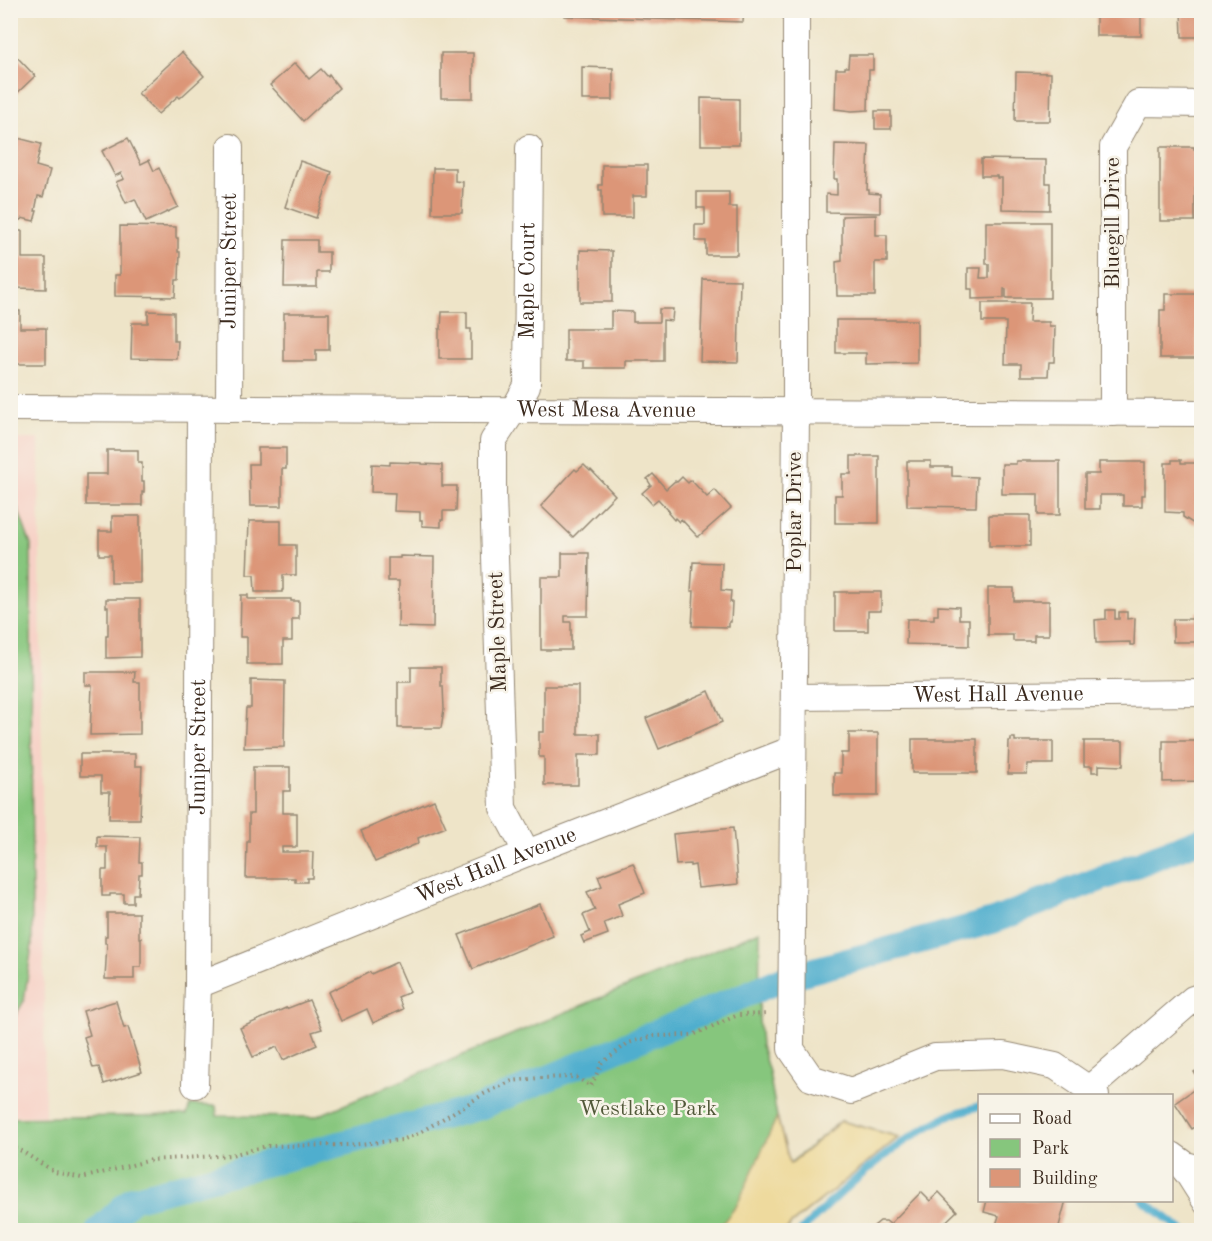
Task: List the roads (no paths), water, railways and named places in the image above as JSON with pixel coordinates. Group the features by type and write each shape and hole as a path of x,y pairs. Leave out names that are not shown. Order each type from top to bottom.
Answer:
{"street":[{"name":"Poplar Drive","path":"796,10 796,412 791,1048 811,1078 851,1091 935,1057 1004,1055 1055,1066 1093,1092"},
{"name":"Bluegill Drive","path":"1113,413 1113,147 1138,103 1202,104"},
{"name":"Juniper Street","path":"229,409 230,147"},
{"name":"Maple Court","path":"513,411 527,386 529,148"},
{"name":"West Mesa Avenue","path":"10,408 1202,413"},
{"name":"Juniper Street","path":"195,1085 198,985 200,409"},
{"name":"Maple Street","path":"513,411 493,441 493,494 503,808 527,853"},
{"name":"West Hall Avenue","path":"794,697 1202,693"},
{"name":"West Hall Avenue","path":"198,985 793,749"},
{"path":"1093,1092 1193,999 1202,996"},
{"path":"1173,1156 1186,1165 1202,1169"}],"lane":[{"path":"1173,1164 1202,1207"}],"waterway":[{"path":"99,1230 132,1199 480,1107 785,978 993,921 1202,839"},
{"path":"802,1230 852,1183 905,1141 948,1116 978,1107"},
{"path":"1146,1202 1182,1230"}],"park label":[{"name":"Westlake Park","path":"648,1109"}]}
